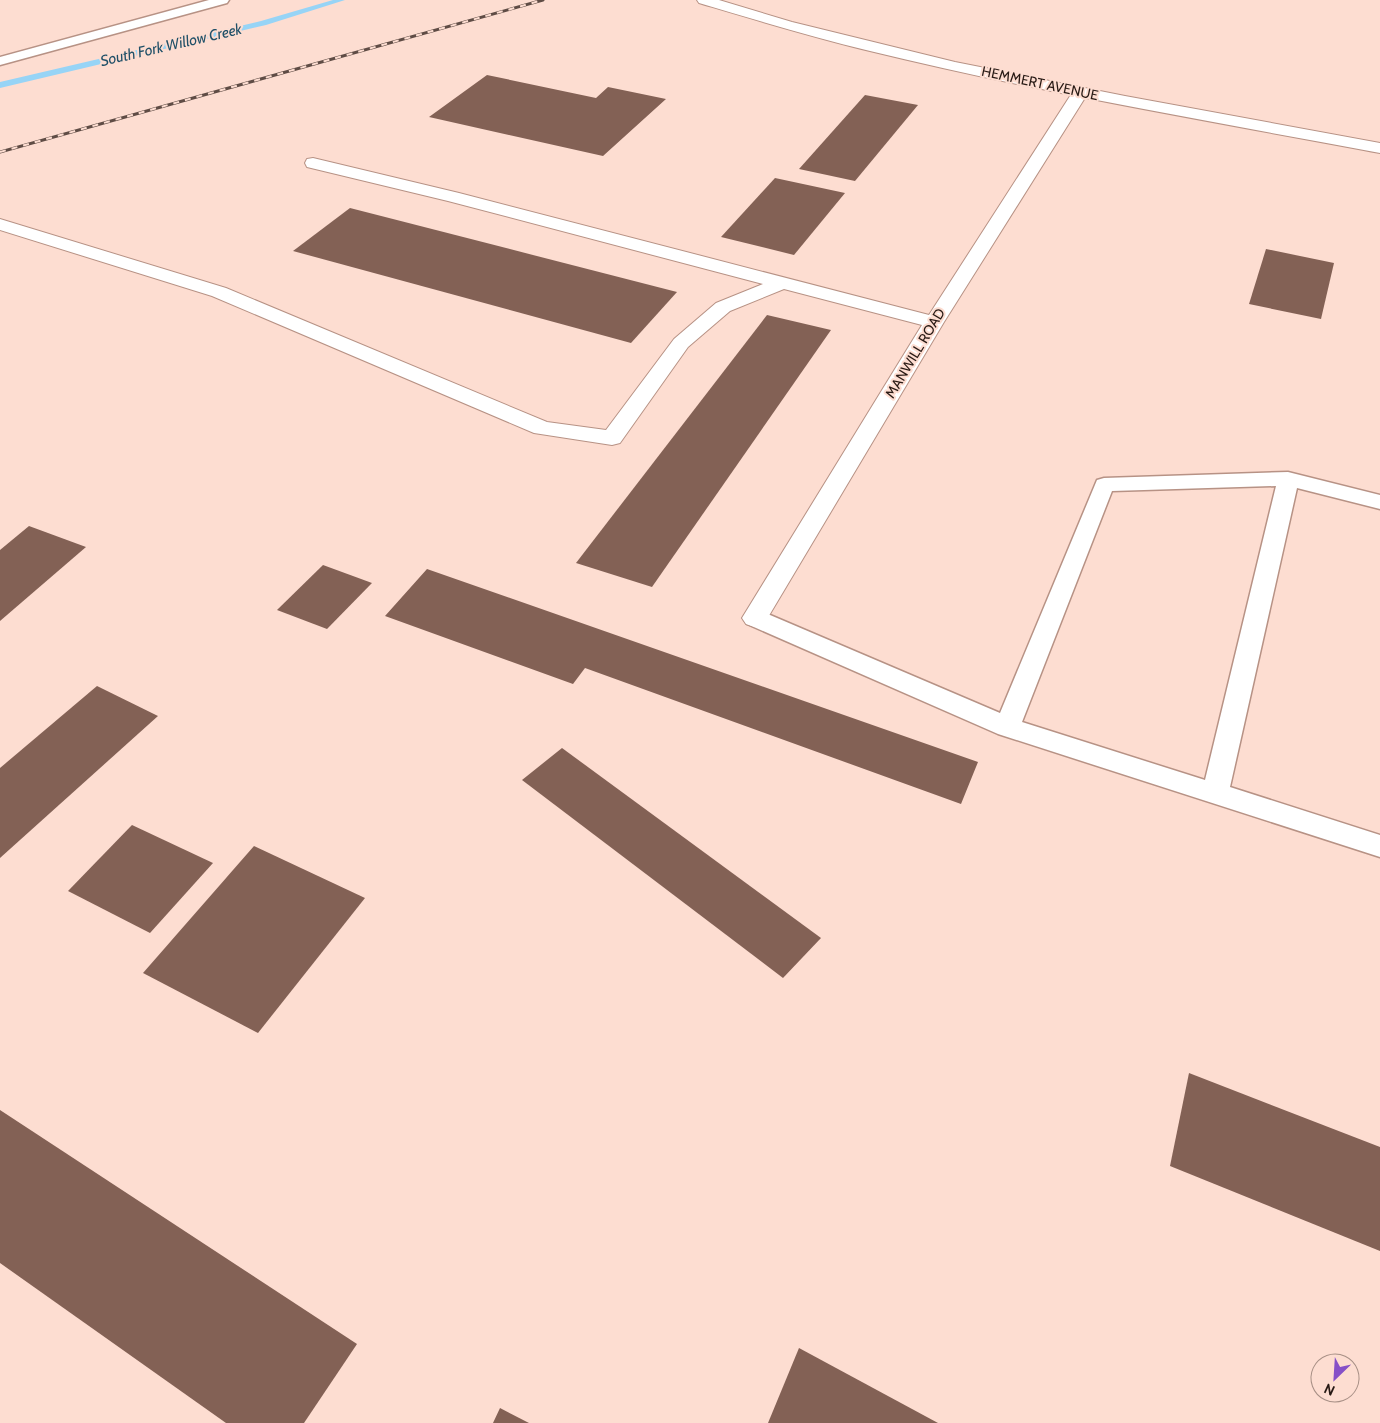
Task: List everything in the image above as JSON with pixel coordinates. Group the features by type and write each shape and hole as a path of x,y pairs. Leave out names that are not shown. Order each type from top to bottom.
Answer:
{"street":[{"name":"HEMMERT AVENUE","path":"704,0 800,29 1080,92 1380,148"},
{"name":"MANWILL ROAD","path":"755,618 934,322 1080,92"},
{"path":"313,163 453,197 934,322"},
{"path":"0,224 219,292 542,428 612,438 681,343 722,308 782,284"}],"lane":[{"path":"0,61 223,0"},
{"path":"1007,728 1104,485 1288,479 1380,502"},
{"path":"1215,794 1288,479"},
{"path":"755,618 1007,728 1380,846"}],"building":[{"path":"487,75 596,98 608,87 666,99 603,156 429,117"},
{"path":"865,95 918,105 855,181 799,169"},
{"path":"775,178 845,193 794,255 721,237"},
{"path":"350,208 677,292 631,343 293,251"},
{"path":"1266,249 1334,263 1321,319 1249,304"},
{"path":"767,315 831,330 652,587 576,563"},
{"path":"29,526 86,547 0,621 0,550"},
{"path":"323,565 372,583 327,629 277,610"},
{"path":"427,569 978,762 961,804 585,668 573,684 385,616"},
{"path":"97,686 158,716 0,858 0,768"},
{"path":"562,748 821,938 783,978 522,780"},
{"path":"132,825 213,863 150,933 68,891"},
{"path":"254,846 365,898 258,1033 143,973"},
{"path":"1189,1073 1380,1147 1380,1251 1170,1166"},
{"path":"0,1110 357,1344 304,1423 226,1423 0,1263"},
{"path":"799,1348 938,1423 768,1423"},
{"path":"500,1408 529,1423 493,1423"}],"waterway":[{"name":"South Fork Willow Creek","path":"0,85 263,23 341,0"}],"railway":[{"path":"0,152 543,0"}]}
